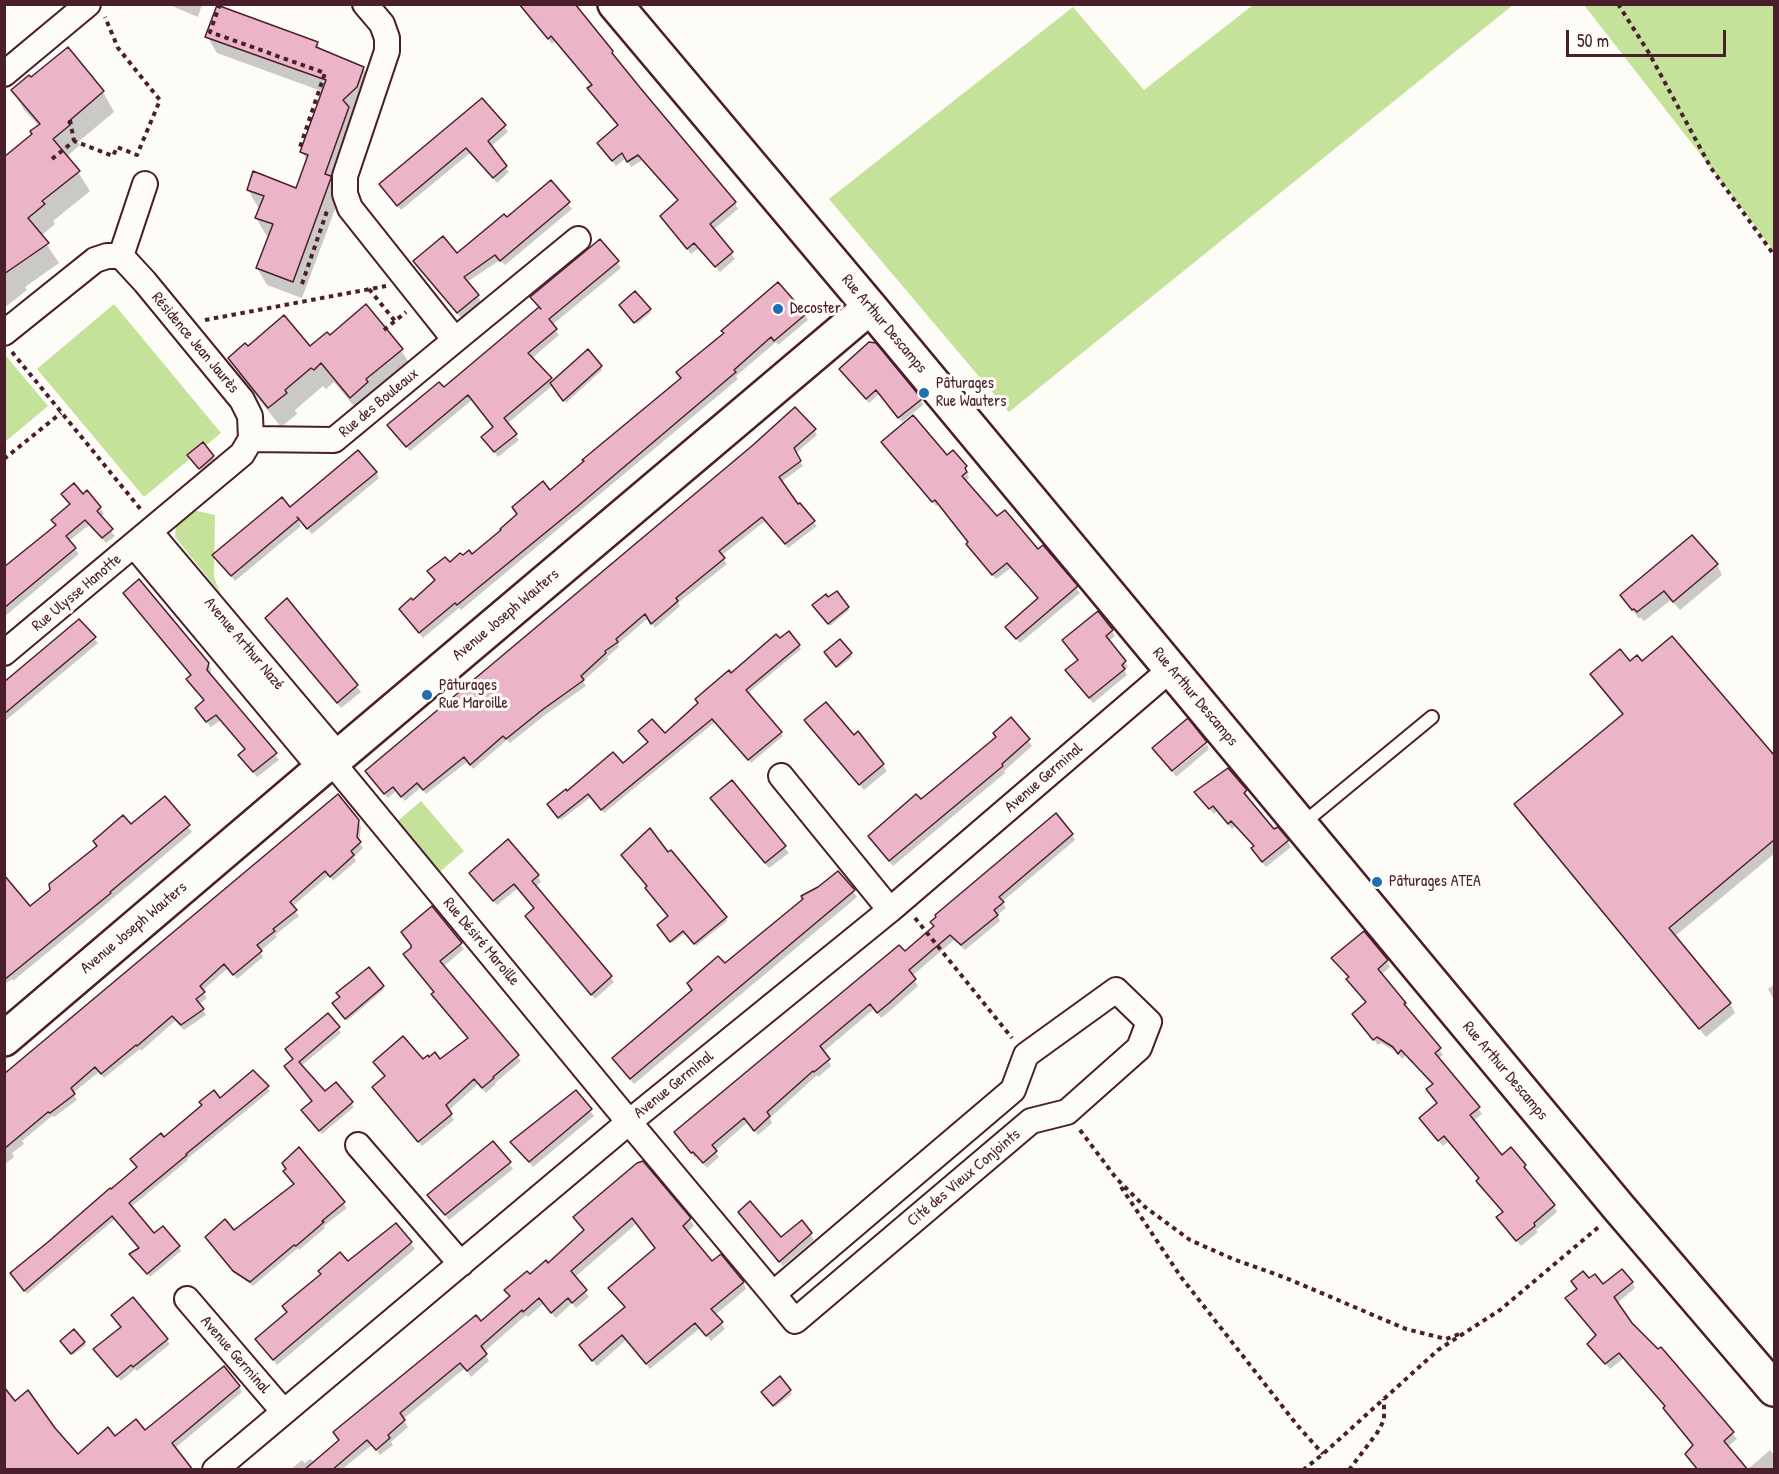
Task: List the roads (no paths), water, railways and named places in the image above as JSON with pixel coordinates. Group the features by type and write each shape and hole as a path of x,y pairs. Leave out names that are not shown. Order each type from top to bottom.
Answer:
{"street":[{"path":"365,4 382,24 387,38 387,51 345,176 345,194 350,208 455,340"},
{"name":"Rue Arthur Descamps","path":"615,4 1620,1209 1774,1389"},
{"path":"4,74 96,9"},
{"path":"8,342 94,260 107,256 121,256 145,184"},
{"name":"Rue des Bouleaux","path":"251,439 334,440 578,239"},
{"name":"Résidence Jean Jaurès","path":"121,256 242,400 250,416 251,439"},
{"name":"Avenue Joseph Wauters","path":"4,1039 870,307"},
{"path":"142,529 242,454 251,439"},
{"name":"Avenue Arthur Nazé","path":"142,529 331,762"},
{"name":"Rue Ulysse Hanotte","path":"4,653 142,529"},
{"name":"Avenue Germinal","path":"215,1470 629,1122 895,905 1171,669"},
{"name":"Rue Désiré Maroille","path":"331,762 629,1122"},
{"path":"781,776 895,905"},
{"name":"Cité des Vieux Conjoints","path":"629,1122 772,1294 795,1321 1031,1121 1067,1112 1139,1048 1149,1022 1116,990 1026,1055 1013,1090 772,1294"},
{"path":"358,1145 461,1264"},
{"name":"Avenue Germinal","path":"187,1299 284,1411"}],"lane":[{"path":"1301,825 1432,717"}],"place":[{"name":"Decoster","path":"778,309"},
{"name":"Pâturages Rue Wauters","path":"924,393"},
{"name":"Pâturages Rue Maroille","path":"427,695"},
{"name":"Pâturages ATEA","path":"1377,882"}]}
